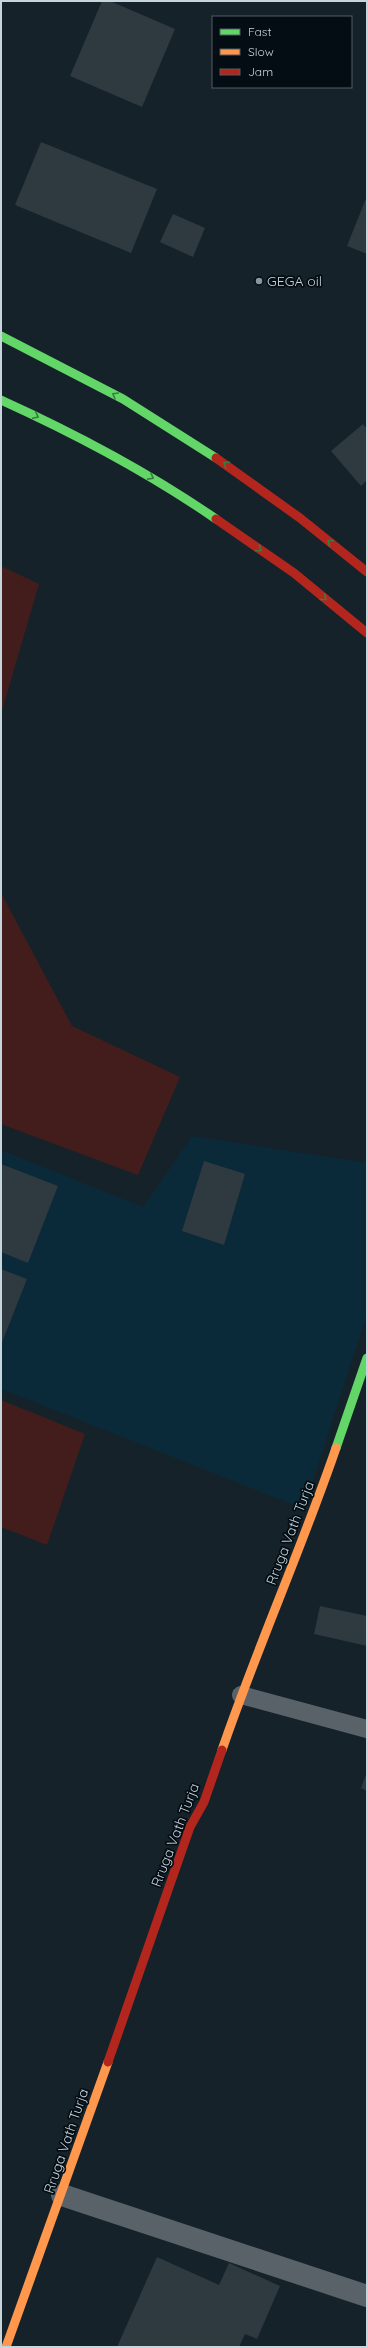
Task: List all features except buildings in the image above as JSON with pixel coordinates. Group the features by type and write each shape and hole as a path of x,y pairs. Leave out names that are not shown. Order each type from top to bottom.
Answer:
{"street":[{"path":"1,336 85,378 202,447 251,481 367,572"},
{"path":"1,400 54,424 168,486 294,573 367,633"},
{"name":"Rruga Vath Turja","path":"6,2347 62,2195 190,1827 204,1802 241,1695 314,1511 367,1358"},
{"path":"62,2195 367,2296"}],"lane":[{"path":"241,1695 367,1729"}],"shaded area":[{"path":"1,566 39,584 1,714"},
{"path":"1,893 72,1026 180,1077 138,1175 1,1124"},
{"path":"192,1136 367,1163 367,1314 304,1509 1,1389 1,1150 143,1207"},
{"path":"1,1400 85,1434 47,1545 1,1527"}],"traffic: fast":[{"path":"1,336 123,399 216,458"},
{"path":"1,400 84,440 164,485 216,519"},
{"path":"336,1448 367,1358"}],"traffic: slow":[{"path":"222,1750 336,1448"},
{"path":"6,2347 108,2062"}],"traffic: jam":[{"path":"216,458 300,518 367,572"},
{"path":"216,519 294,573 367,633"},
{"path":"108,2062 190,1827 204,1802 222,1750"}],"place":[{"name":"GEGA oil","path":"259,281"}]}
